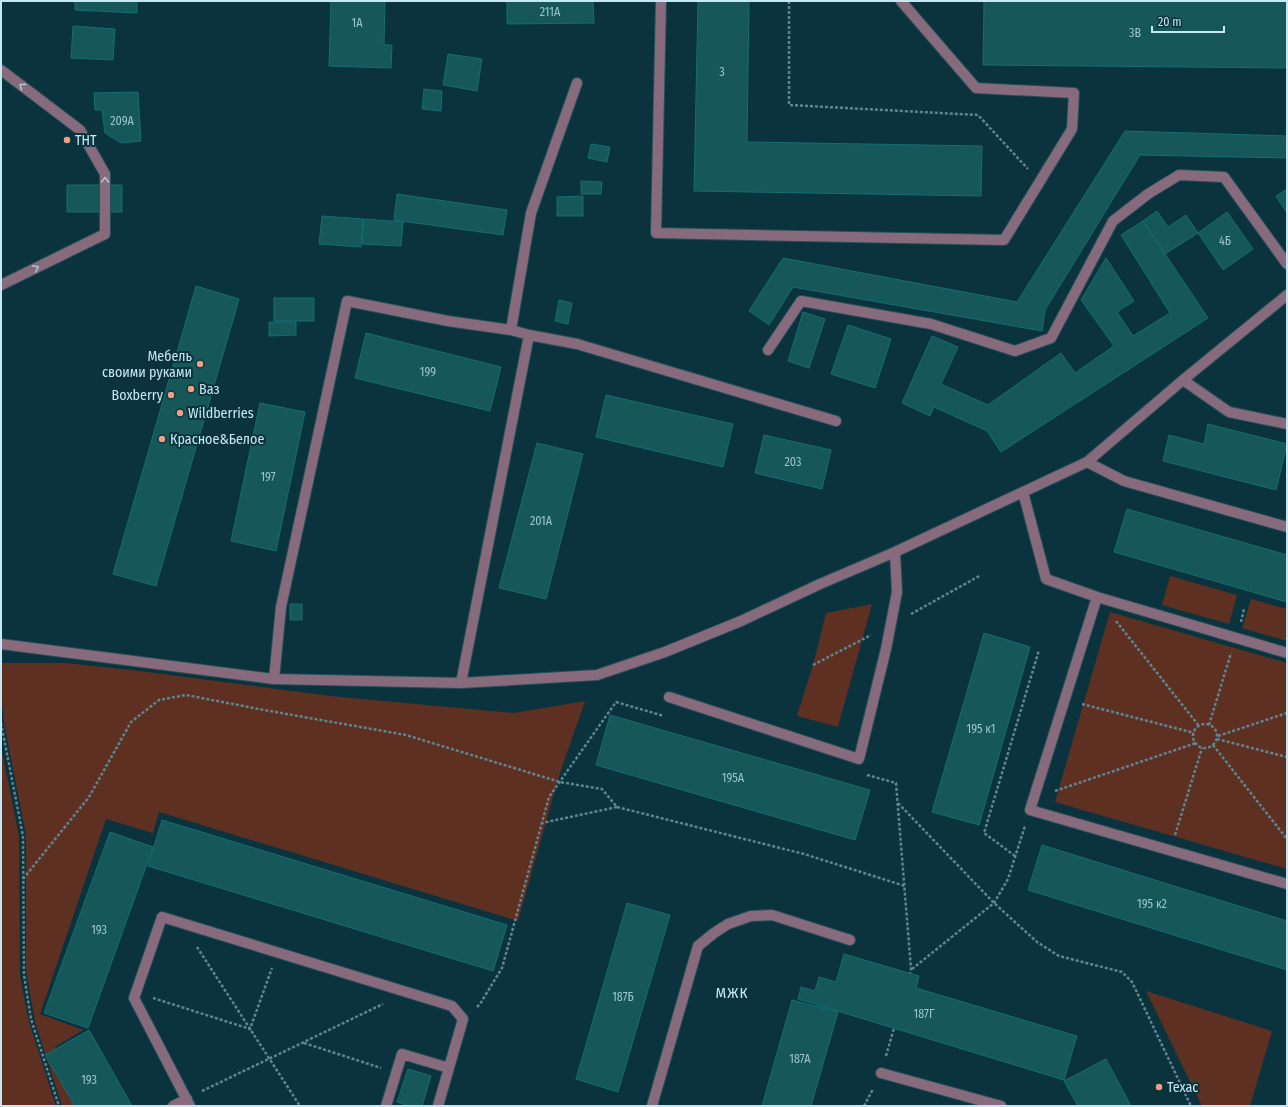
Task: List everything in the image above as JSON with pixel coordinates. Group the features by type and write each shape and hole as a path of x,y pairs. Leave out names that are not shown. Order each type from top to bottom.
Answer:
{"lane":[{"path":"661,1 656,233 1004,240 1072,129 1074,94 976,88 901,1"},
{"path":"1,70 80,130 105,174 105,234 1,285"},
{"path":"511,330 531,213 577,83"},
{"path":"768,350 801,302 931,324 1015,351 1051,338 1113,221 1148,194 1179,175 1224,177 1287,264"},
{"path":"1,644 274,679 461,683 597,675 665,652 741,621 820,584 895,552 1087,462 1183,380 1287,295"},
{"path":"274,679 281,607 347,301 448,321 511,330 576,344 836,421"},
{"path":"461,683 530,335"},
{"path":"1183,380 1229,412 1287,424"},
{"path":"1087,462 1124,482 1287,527"},
{"path":"1023,492 1046,579 1097,597 1287,653"},
{"path":"669,697 859,759 886,649 897,592 895,552"},
{"path":"1097,597 1030,810 1287,884"},
{"path":"652,1106 698,946 728,924 751,916 772,915 850,940"},
{"path":"173,1106 188,1102 134,998 162,917 452,1006 463,1020 438,1106"},
{"path":"386,1106 402,1054 449,1068"},
{"path":"881,1073 1000,1106"}],"path":[{"path":"789,1 789,105 978,114 1040,181"},
{"path":"1097,597 1198,726"},
{"path":"1209,725 1244,609"},
{"path":"1015,856 984,834 1039,650"},
{"path":"23,879 89,797 130,722 159,700 186,695 406,735 560,782 602,789 617,807"},
{"path":"1065,700 1194,733"},
{"path":"463,1020 480,1004 502,968 549,797 616,702 667,717"},
{"path":"1217,738 1287,713"},
{"path":"1,723 23,836 24,974 32,1019 59,1106"},
{"path":"1205,724 1209,725 1214,727 1217,738 1210,747 1202,748 1196,743 1193,737 1194,733 1198,726 1205,724"},
{"path":"1217,738 1287,757"},
{"path":"1034,798 1196,743"},
{"path":"1213,745 1287,839"},
{"path":"1171,850 1202,748"},
{"path":"866,775 896,783 905,886 911,969 910,973"},
{"path":"898,803 994,903 1038,942 1059,956 1122,972 1132,982 1191,1106"},
{"path":"542,823 617,807 804,854 905,886"},
{"path":"911,969 994,903 1008,879 1030,810"},
{"path":"182,923 300,1106"},
{"path":"250,1029 277,953"},
{"path":"136,992 250,1029"},
{"path":"188,1102 303,1042 407,992"},
{"path":"881,1073 894,1028"},
{"path":"303,1042 396,1074"}],"shaded area":[{"path":"1170,576 1237,595 1229,624 1162,605"},
{"path":"1251,599 1287,609 1287,641 1242,628"},
{"path":"872,604 838,727 797,716 813,665 826,613"},
{"path":"1110,612 1287,663 1287,869 1055,802"},
{"path":"1,663 65,663 132,670 330,696 514,713 585,701 559,776 518,921 159,812 153,833 106,819 40,1014 83,1030 55,1047 87,1106 62,1106 35,1022 26,972 26,835 4,723 1,692"},
{"path":"1,746 19,836 20,976 29,1022 56,1106 1,1106"},
{"path":"1146,991 1272,1031 1250,1106 1202,1106"}],"building":[{"path":"75,1 137,1 137,13 75,10"},
{"path":"331,1 385,1 384,45 392,45 391,68 329,66"},
{"path":"507,1 593,1 594,23 507,24"},
{"path":"698,1 749,1 747,142 982,146 981,196 694,191"},
{"path":"984,1 1287,1 1287,68 983,65"},
{"path":"73,26 115,29 113,60 71,58"},
{"path":"448,54 482,59 477,91 443,85"},
{"path":"424,89 442,91 441,111 422,109"},
{"path":"138,92 141,141 121,143 105,133 102,110 95,110 94,93"},
{"path":"1125,131 1287,136 1287,158 1140,155 1045,310 1042,331 793,287 769,325 749,311 783,258 1017,302"},
{"path":"591,144 610,147 607,162 588,158"},
{"path":"581,181 602,182 601,194 581,194"},
{"path":"67,185 122,185 122,212 67,212"},
{"path":"1287,189 1287,213 1276,196"},
{"path":"397,194 507,210 503,235 394,220"},
{"path":"583,196 583,216 557,216 557,197"},
{"path":"1157,211 1168,227 1186,215 1198,233 1165,254 1143,221"},
{"path":"1227,212 1253,249 1223,270 1198,233"},
{"path":"322,216 363,219 361,247 319,244"},
{"path":"364,219 403,222 401,246 362,244"},
{"path":"1143,221 1208,318 1001,452 987,431 934,407 930,416 902,403 932,336 958,347 941,384 988,405 1061,353 1075,373 1114,346 1081,300 1106,258 1134,301 1117,312 1133,336 1170,313 1121,235"},
{"path":"196,286 239,299 156,586 113,574"},
{"path":"274,298 314,298 314,321 274,321"},
{"path":"559,300 572,303 568,324 555,321"},
{"path":"803,312 825,319 809,368 788,361"},
{"path":"269,322 296,322 296,335 269,336"},
{"path":"848,325 891,339 875,388 831,374"},
{"path":"366,333 501,367 490,411 355,378"},
{"path":"606,395 733,424 723,467 596,437"},
{"path":"260,403 305,412 276,551 231,541"},
{"path":"1208,424 1287,444 1276,490 1163,461 1169,435 1204,444"},
{"path":"764,435 831,450 822,489 755,473"},
{"path":"537,443 583,454 546,599 499,588"},
{"path":"1127,509 1287,555 1287,602 1114,552"},
{"path":"290,604 302,604 302,620 290,620"},
{"path":"984,633 1030,647 979,825 932,812"},
{"path":"610,715 870,790 855,840 596,765"},
{"path":"162,820 507,925 493,971 148,866"},
{"path":"110,832 153,847 88,1028 44,1013"},
{"path":"1042,845 1287,921 1287,970 1028,890"},
{"path":"627,903 670,915 618,1092 576,1079"},
{"path":"844,954 919,976 916,988 1077,1036 1064,1080 798,999 801,987 815,991 819,977 836,982"},
{"path":"792,1000 838,1012 811,1106 762,1106"},
{"path":"89,1030 132,1106 75,1106 45,1055"},
{"path":"1106,1059 1131,1106 1078,1106 1064,1081"},
{"path":"408,1069 431,1076 422,1106 409,1106 397,1102"}],"place":[{"name":"ТНТ","path":"67,140"},
{"name":"Мебель своими руками","path":"200,364"},
{"name":"Ваз","path":"191,389"},
{"name":"Boxberry","path":"171,395"},
{"name":"Wildberries","path":"180,413"},
{"name":"Красное&Белое","path":"162,439"},
{"name":"Техас","path":"1159,1087"}],"district":[{"name":"МЖК","path":"732,993"}]}
